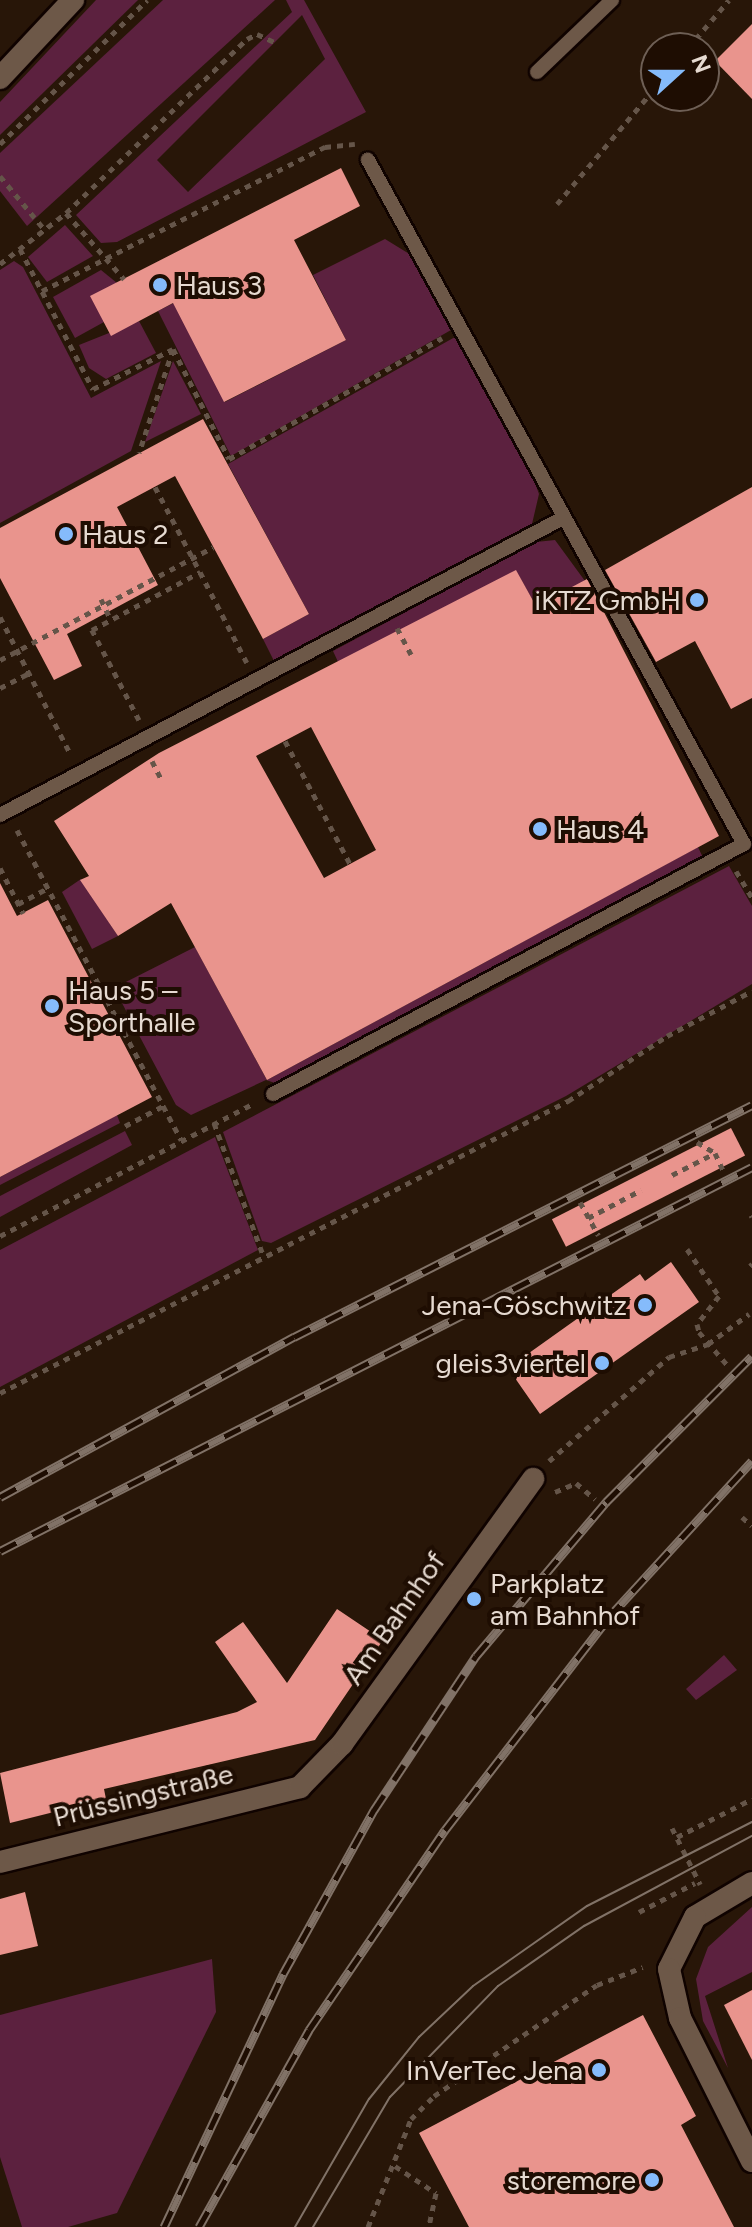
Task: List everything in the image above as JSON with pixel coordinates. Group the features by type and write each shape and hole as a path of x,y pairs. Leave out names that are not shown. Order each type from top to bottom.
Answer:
{"street":[{"path":"0,78 73,0"},
{"name":"Am Bahnhof","path":"300,1787 342,1744 533,1479"},
{"name":"Prüssingstraße","path":"0,1862 300,1787"},
{"path":"752,1883 695,1917 669,1969 680,2018 752,2161"}],"lane":[{"path":"537,72 612,0"},
{"path":"273,1094 744,844 368,160"},
{"path":"4,814 257,683 563,518"}],"path":[{"path":"0,144 147,0"},
{"path":"702,32 729,0"},
{"path":"0,264 66,213 247,39 257,34 274,42"},
{"path":"557,204 640,106"},
{"path":"42,291 339,141 360,148 368,160"},
{"path":"0,176 45,230"},
{"path":"66,213 124,279"},
{"path":"20,249 93,389 173,349"},
{"path":"173,349 229,459 460,327"},
{"path":"139,453 173,349"},
{"path":"155,487 257,683"},
{"path":"0,660 102,602 213,547"},
{"path":"149,738 92,630 200,572"},
{"path":"102,602 111,620"},
{"path":"0,617 80,774"},
{"path":"0,688 29,673"},
{"path":"285,741 350,864"},
{"path":"4,814 48,888 181,1140"},
{"path":"0,868 23,913"},
{"path":"18,904 48,888"},
{"path":"0,1393 263,1255 568,1101 667,1036 752,991"},
{"path":"0,1236 273,1094"},
{"path":"125,1126 163,1106"},
{"path":"214,1123 263,1255"},
{"path":"697,1142 715,1153 723,1170"},
{"path":"672,1175 715,1153"},
{"path":"588,1218 641,1190"},
{"path":"580,1202 598,1235"},
{"path":"687,1249 719,1296 697,1324 708,1344 728,1366"},
{"path":"595,1499 576,1483 560,1495 533,1479 578,1430 669,1357 708,1344 749,1314"},
{"path":"742,1517 752,1526"},
{"path":"677,1837 752,1799"},
{"path":"672,1828 702,1890"},
{"path":"368,2227 395,2166 411,2119 434,2096 597,1985 674,1955"},
{"path":"395,2166 436,2193 429,2227"}],"shaded area":[{"path":"96,0 138,0 0,135 0,102"},
{"path":"163,0 275,0 27,226 0,191 0,153"},
{"path":"286,0 304,0 366,112 117,242 101,243 76,215 292,12","holes":["302,15 325,59 188,192 157,160"]},
{"path":"65,225 93,256 47,282 28,257"},
{"path":"385,239 411,255 451,330 231,456 158,311 203,288 225,402 346,340 313,275"},
{"path":"14,261 23,267 91,398 161,361 131,451 0,523 0,270"},
{"path":"101,270 117,283 104,322 75,338 53,297"},
{"path":"139,321 156,353 106,379 89,368 79,345"},
{"path":"455,337 534,480 539,494 532,524 275,663 263,639 309,614 228,464"},
{"path":"173,361 201,414 145,442"},
{"path":"555,540 585,581 536,606 516,571 339,664 333,651 536,542"},
{"path":"698,847 704,860 278,1084 266,1080 191,1115 176,1105 114,988 195,947 267,1080"},
{"path":"729,866 752,906 752,984 566,1096 271,1243 262,1241 223,1132"},
{"path":"81,879 118,936 92,949 62,892"},
{"path":"117,1115 120,1123 0,1185 0,1177"},
{"path":"125,1131 132,1145 0,1217 0,1196"},
{"path":"215,1137 258,1250 0,1387 0,1250"},
{"path":"724,1655 737,1670 696,1700 686,1689"},
{"path":"752,1907 752,1972 705,1996 728,2068 703,2021 696,1979 708,1947"},
{"path":"212,1959 216,2012 117,2213 68,2227 22,2227 0,2157 0,2015"}],"building":[{"path":"752,24 752,99 720,66 720,56"},
{"name":"Haus 3","path":"341,168 360,206 294,240 346,340 224,402 173,303 111,336 90,296"},
{"name":"Haus 2","path":"203,419 309,614 263,639 175,476 117,507 158,585 67,634 82,666 54,680 0,578 0,528"},
{"name":"iKTZ GmbH","path":"752,487 752,698 731,709 695,641 656,662 605,570"},
{"name":"Haus 4","path":"516,570 536,606 587,579 719,836 267,1080 171,903 118,936 80,880 89,876 54,821 159,753","holes":["311,727 376,850 324,878 256,756"]},
{"name":"Haus 5 – Sporthalle","path":"0,883 17,916 48,900 152,1097 0,1177"},
{"path":"731,1128 745,1156 566,1247 552,1219"},
{"path":"671,1262 699,1302 540,1414 508,1368 640,1274 645,1281"},
{"path":"337,1609 383,1640 315,1740 104,1789 106,1799 10,1823 0,1773 237,1712 257,1702 215,1642 243,1622 287,1683"},
{"path":"25,1892 38,1946 0,1955 0,1899"},
{"path":"752,1990 752,2060 724,2005"},
{"path":"643,2015 696,2116 681,2125 734,2227 469,2227 419,2133"}],"tram line":[{"path":"295,2227 369,2099 419,2037 473,1986 587,1906 752,1822"},
{"path":"313,2227 390,2097 498,1986 584,1926 752,1836"}],"railway":[{"path":"0,1497 294,1337 752,1105"},
{"path":"0,1551 752,1167"},
{"path":"164,2227 283,1974 374,1810 476,1656 606,1502 752,1356"},
{"path":"199,2227 309,2030 445,1830 608,1618 752,1461"}],"place":[{"name":"Haus 3","path":"160,285"},
{"name":"Haus 2","path":"66,534"},
{"name":"iKTZ GmbH","path":"697,600"},
{"name":"Haus 4","path":"540,829"},
{"name":"Haus 5 – Sporthalle","path":"52,1006"},
{"name":"Jena-Göschwitz","path":"645,1305"},
{"name":"gleis3viertel","path":"602,1363"},
{"name":"Parkplatz am Bahnhof","path":"474,1599"},
{"name":"InVerTec Jena","path":"599,2070"},
{"name":"storemore","path":"652,2180"}]}
